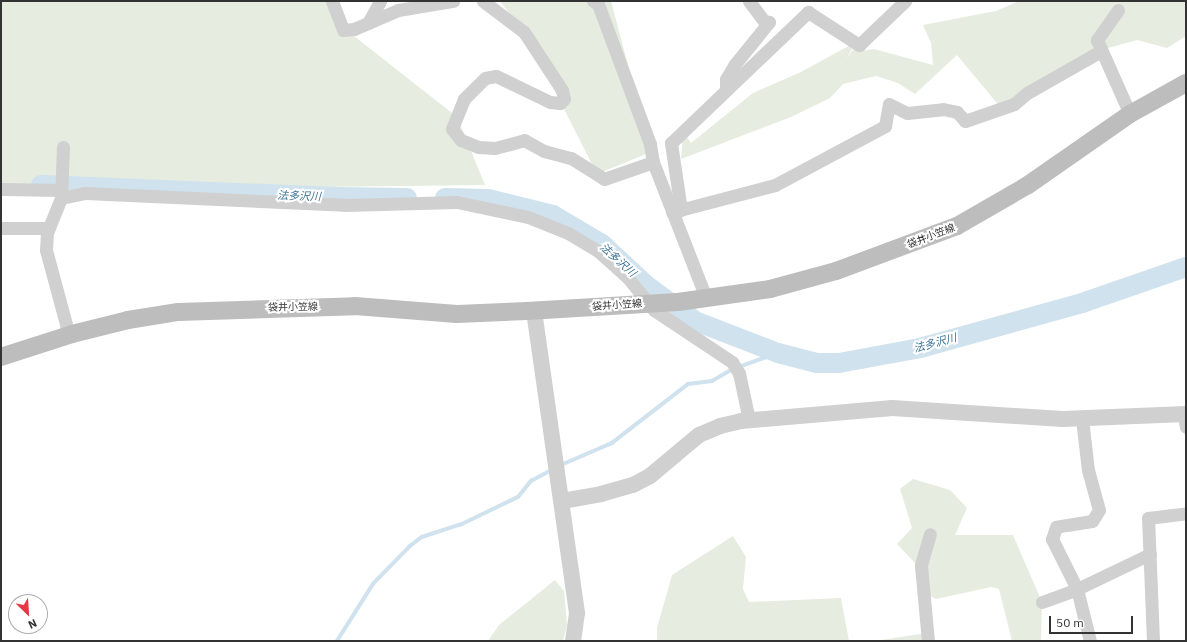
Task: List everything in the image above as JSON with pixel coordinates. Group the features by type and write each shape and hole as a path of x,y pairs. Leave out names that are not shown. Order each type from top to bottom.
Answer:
{"main road":[{"name":"袋井小笠線","path":"1,356 69,335 128,320 178,312 355,306 457,314 534,311 649,302 678,302 770,289 836,271 957,226 1028,185 1130,114 1186,84"}],"street":[{"path":"332,1 343,30 368,23 398,10 453,1"},
{"path":"368,23 380,1"},
{"path":"483,1 524,32 562,90 564,99 560,103 550,102 496,76 486,78 464,99 452,129 461,140 478,147 495,148 524,140 544,151 571,158 604,179 653,162"},
{"path":"593,1 598,4 647,137 653,162 677,211 706,298"},
{"path":"726,90 726,79 735,64 769,22 764,21 749,1"},
{"path":"677,211 671,143 808,12 859,45 905,1"},
{"path":"1118,10 1097,40 1130,114"},
{"path":"677,211 775,185 885,126 889,104 907,113 943,109 957,112 965,121 1014,104 1101,51"},
{"path":"63,147 61,194 49,228 46,250 69,335"},
{"path":"1,189 61,194 85,193 346,205 457,202 492,208 528,217 568,233 598,251 628,278 649,302 732,362 739,373 749,420"},
{"path":"1,228 49,228"},
{"path":"534,311 577,613 573,641"},
{"path":"562,501 601,494 633,485 650,476 699,435 720,426 749,420 905,408 1082,419 1185,419"},
{"path":"1082,419 1088,470 1099,510 1092,521 1056,527 1052,539 1077,589 1090,641"},
{"path":"1153,641 1148,518 1186,514"},
{"path":"928,641 921,565 930,534"},
{"path":"1042,602 1077,589 1150,554"}],"shaded area":[{"path":"1,1 333,1 340,25 457,117 485,185 138,189 1,187"},
{"path":"500,1 611,1 651,152 597,174 528,38"},
{"path":"1019,1 1186,1 1186,36 1167,48 1137,40 1101,50 1001,108 957,55 915,94 898,83 876,76 843,84 830,98 791,117 681,159 683,131 691,143 753,93 801,72 856,42 846,59 857,44 861,51 874,49 933,65 931,43 923,25 996,11"},
{"path":"913,479 950,490 967,508 955,535 1013,535 1042,602 1041,641 1012,641 999,589 991,587 936,599 923,592 915,563 897,544 912,528 900,489"},
{"path":"733,536 746,557 743,589 749,602 841,598 849,641 657,641 657,628 672,575"},
{"path":"555,580 564,591 567,625 563,641 488,641 499,625"},
{"path":"927,633 929,641 874,641"}],"waterway":[{"name":"法多沢川","path":"41,185 337,197 407,198"},
{"name":"法多沢川","path":"445,198 488,199 553,215 602,244 646,285 695,321 778,353 817,363 839,363 920,348 1082,303 1186,267"},
{"path":"739,367 778,353"},
{"path":"561,465 612,443 688,384 712,381 733,369"},
{"path":"337,641 373,584 409,547 422,537 460,525 518,497 531,481 552,470"}]}
